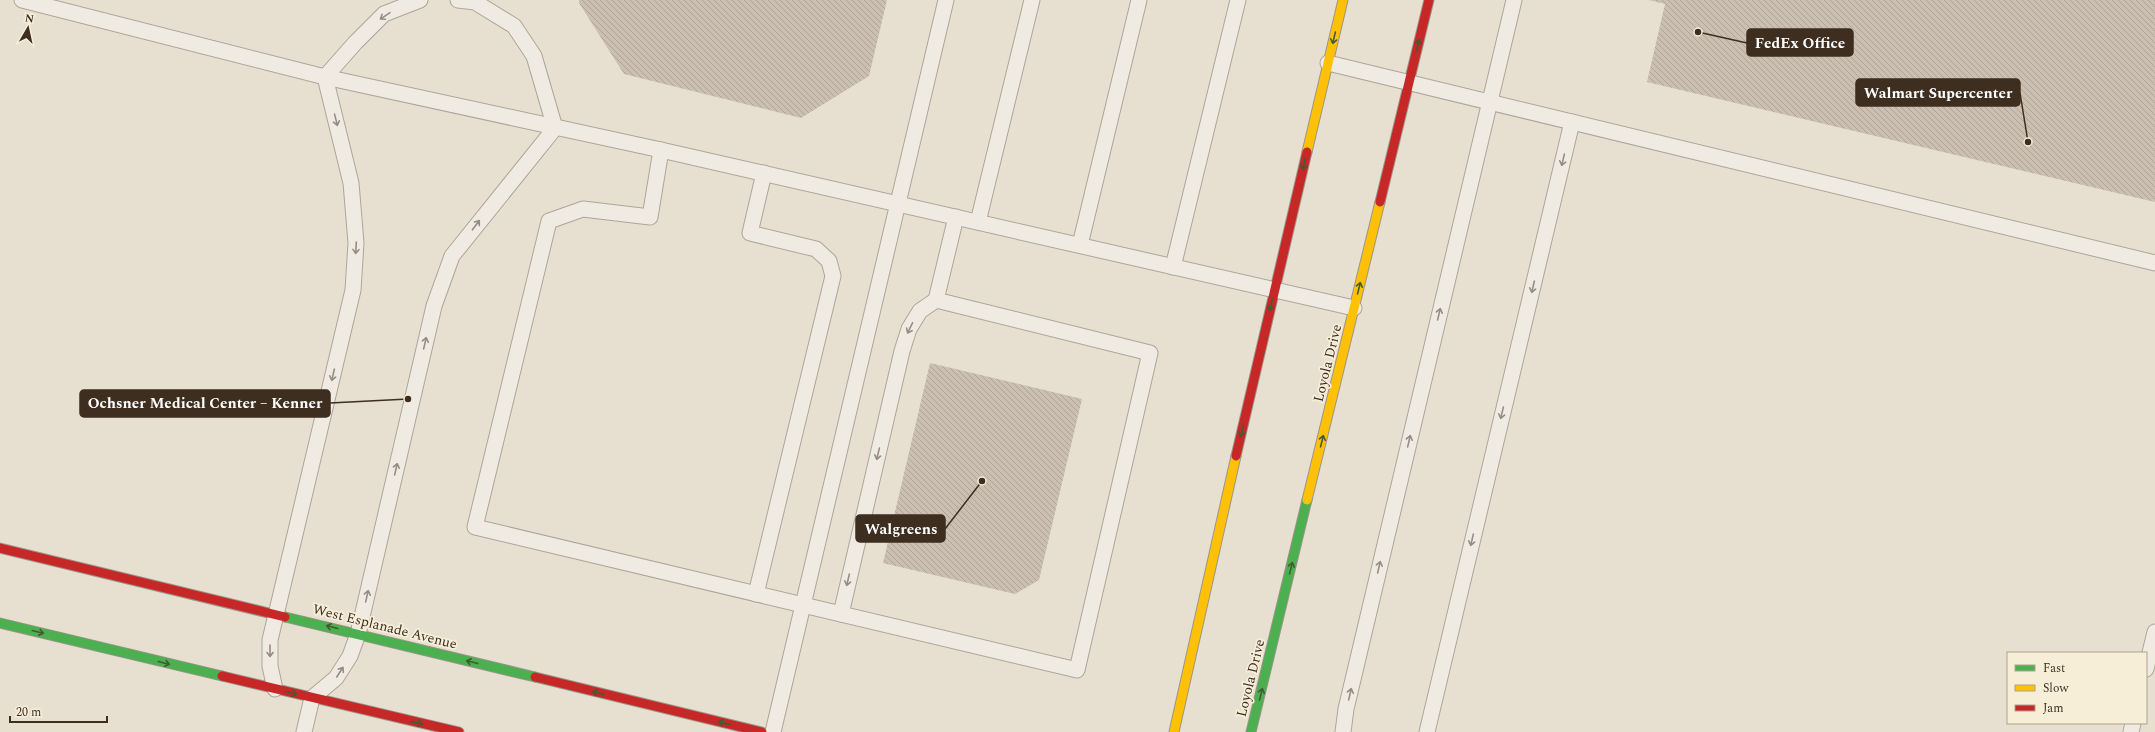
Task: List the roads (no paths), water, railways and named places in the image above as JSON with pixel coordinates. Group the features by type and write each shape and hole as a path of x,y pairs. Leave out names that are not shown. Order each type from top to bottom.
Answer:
{"main road":[{"path":"1174,732 1274,289 1343,0"},
{"name":"Loyola Drive","path":"1252,732 1429,0"},
{"name":"West Esplanade Avenue","path":"0,548 762,732"},
{"path":"0,623 458,732"}],"lane":[{"path":"22,0 51,4 325,77 764,173 1354,308"},
{"path":"325,77 355,43 384,14 420,0"},
{"path":"458,0 475,2 514,26 534,56 555,128"},
{"path":"773,732 946,0"},
{"path":"978,222 1032,0"},
{"path":"1080,245 1139,0"},
{"path":"1173,267 1238,0"},
{"path":"1343,732 1346,709 1514,0"},
{"path":"1328,63 2155,263"},
{"path":"275,689 270,666 270,640 353,290 356,243 351,183 325,77"},
{"path":"1426,732 1572,122"},
{"path":"304,732 312,698 336,678 350,656 358,634 434,306 452,256 555,128"},
{"path":"661,150 650,216 583,209 549,221 475,527 1077,670 1150,353 936,300"},
{"path":"756,594 832,276 829,261 816,249 750,233 764,173"},
{"path":"841,614 902,351 909,329 920,311 936,300 956,217"},
{"path":"2147,666 2155,632"}],"place":[{"name":"FedEx Office","path":"1698,32"},
{"name":"Walmart Supercenter","path":"2028,142"},
{"name":"Ochsner Medical Center – Kenner","path":"408,399"},
{"name":"Walgreens","path":"982,481"}]}
